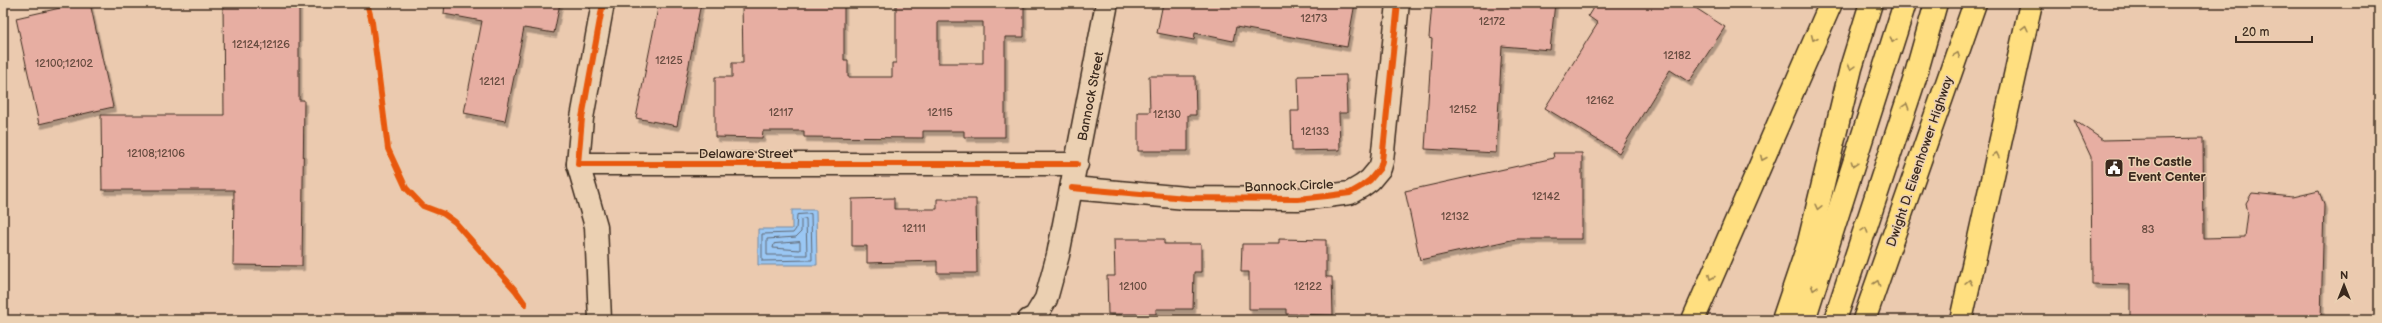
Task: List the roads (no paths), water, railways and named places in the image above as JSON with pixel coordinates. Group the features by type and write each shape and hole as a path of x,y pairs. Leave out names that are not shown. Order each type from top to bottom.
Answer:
{"highway":[{"path":"1693,320 1831,3"},
{"path":"1782,320 1808,246 1851,68 1871,3"},
{"path":"1804,320 1905,3"},
{"path":"1835,320 1914,81 1936,3"},
{"name":"Dwight D. Eisenhower Highway","path":"1864,320 1975,3"},
{"path":"1961,320 2031,3"}],"street":[{"path":"600,320 596,226 578,164 582,118 603,3"},
{"name":"Bannock Street","path":"1029,320 1035,317 1046,299 1077,164 1107,3"},
{"name":"Bannock Circle","path":"1072,188 1186,198 1298,199 1350,193 1370,180 1380,168 1382,161 1398,3"},
{"name":"Delaware Street","path":"578,164 1077,164"}],"water":[{"path":"792,210 816,210 817,265 758,265 758,229 792,229"}],"place":[{"name":"The Castle Event Center","path":"2114,168"}]}
